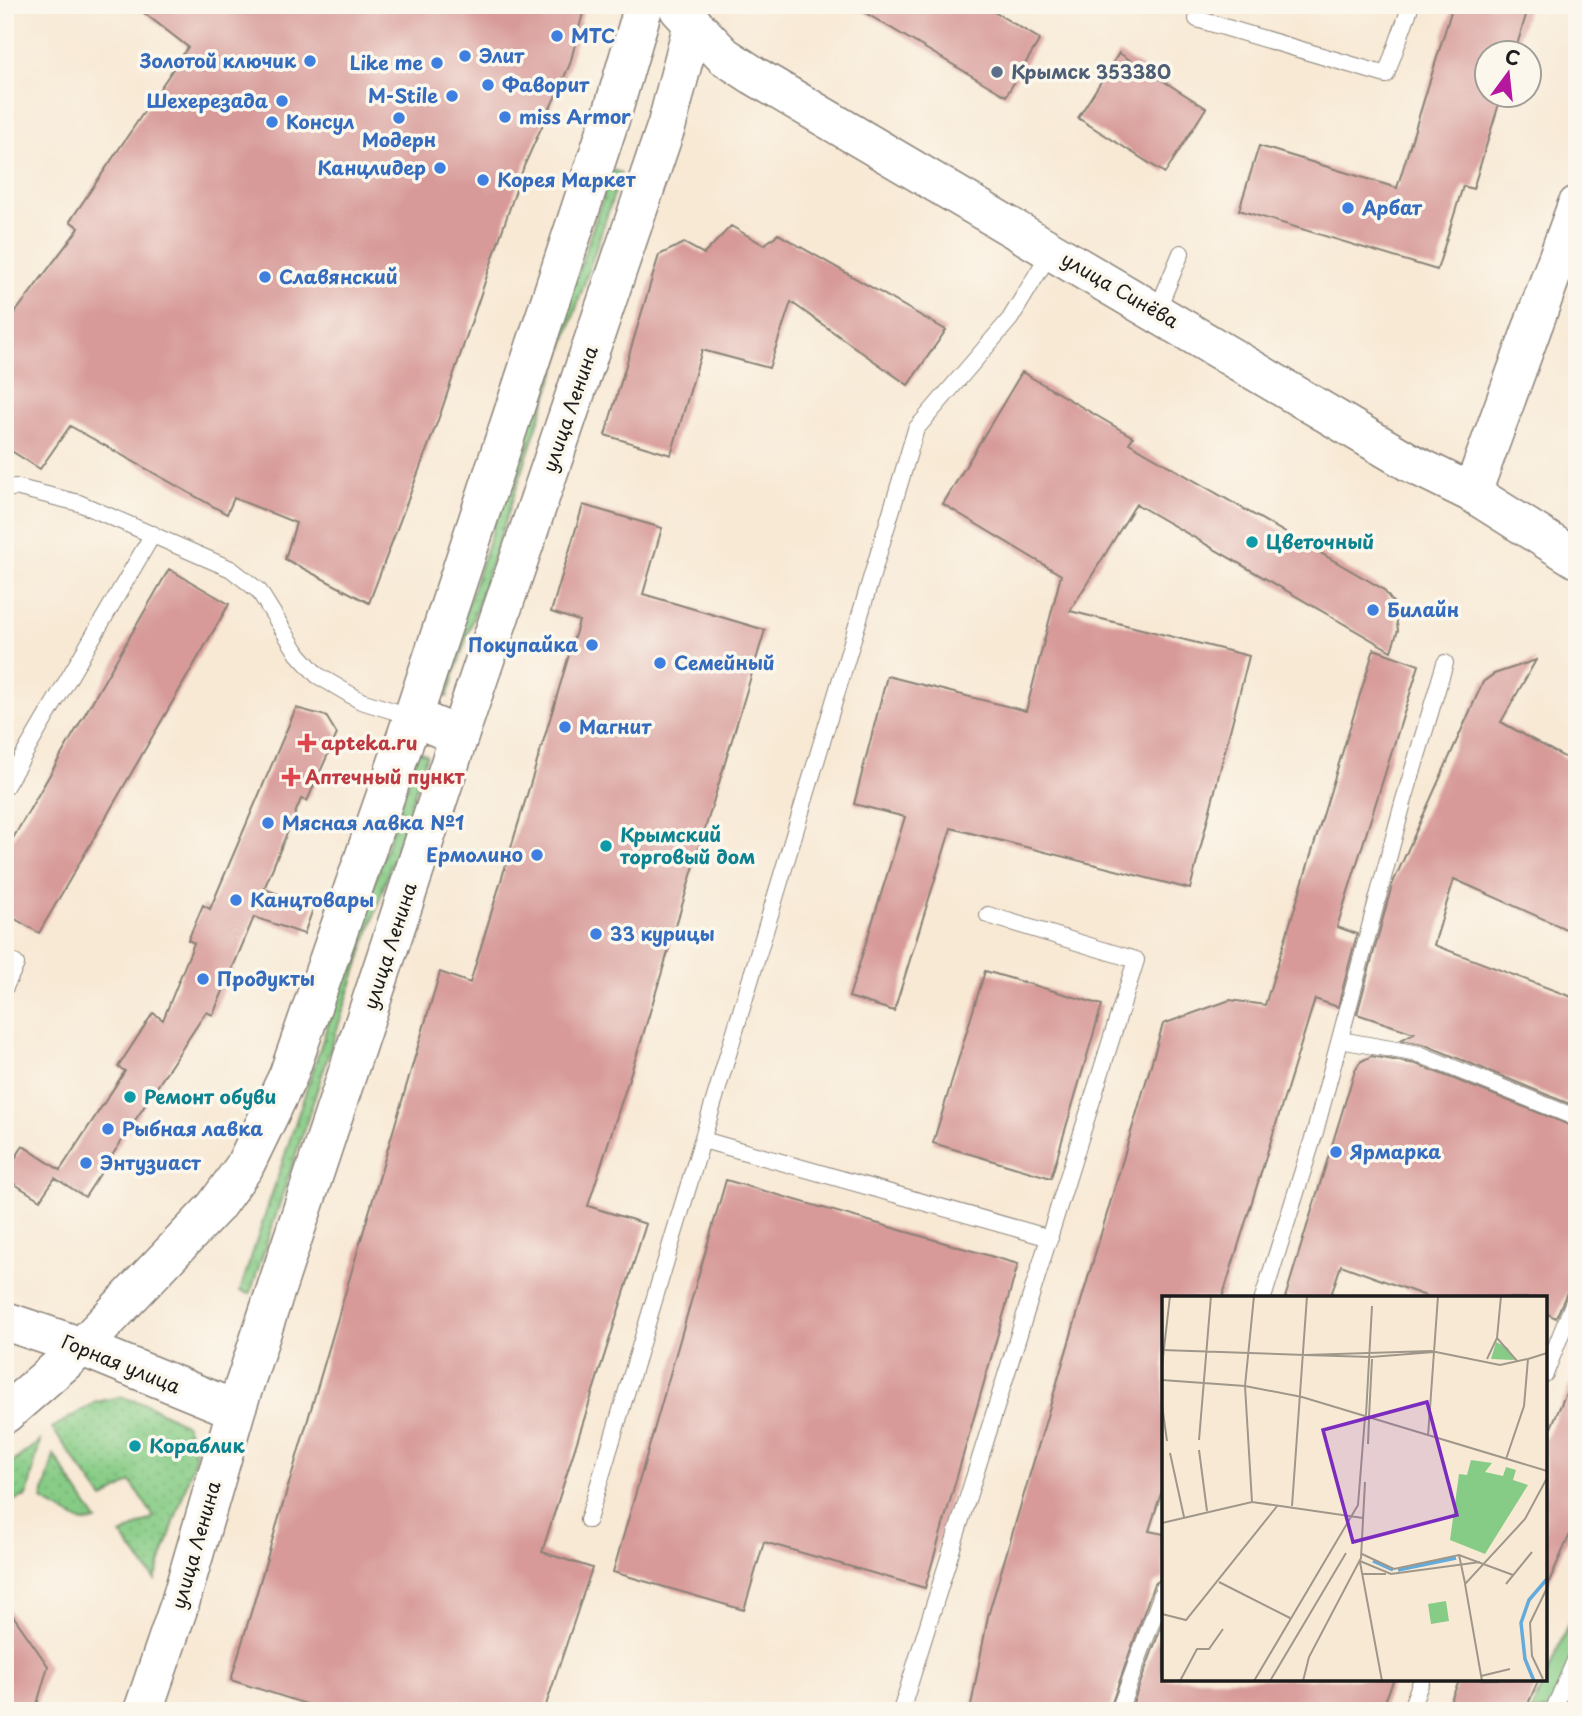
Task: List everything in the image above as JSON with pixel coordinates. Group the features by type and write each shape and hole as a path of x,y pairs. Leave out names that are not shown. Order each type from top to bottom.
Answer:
{"main road":[{"path":"5,1414 82,1347 215,1207 244,1167 288,1076 413,718 614,107 644,5"},
{"name":"улица Синёва","path":"684,14 724,56 753,75 1409,462 1472,493 1577,559"},
{"name":"улица Ленина","path":"143,1711 180,1603 236,1410 459,736 667,124 684,14"},
{"path":"1472,493 1577,205"},
{"path":"413,718 459,736"},
{"name":"Горная улица","path":"5,1321 82,1347 236,1410"}],"lane":[{"path":"1197,19 1386,75 1411,5"},
{"path":"588,1520 916,429 1010,320 1051,251"},
{"path":"1157,311 1181,253"},
{"path":"5,490 15,487 79,503 230,569 259,591 298,654 317,675 361,701 413,718"},
{"path":"5,787 153,534"},
{"path":"1264,1296 1315,1132 1403,803 1445,663"},
{"path":"901,1711 1136,960 988,915"},
{"path":"5,957 16,964 5,987"},
{"path":"1340,1040 1419,1054 1577,1118"},
{"path":"703,1140 1050,1238"},
{"path":"1547,1369 1577,1294"},
{"path":"1119,1711 1162,1593"},
{"path":"1553,1711 1577,1656"},
{"path":"1410,1711 1421,1681"}],"green space":[{"path":"612,170 621,173 447,697 438,694"},
{"path":"418,751 427,755 250,1294 240,1291"},
{"path":"121,1397 146,1404 186,1425 196,1455 155,1580 121,1535 154,1517 131,1482 103,1499 52,1428 96,1402"},
{"path":"40,1441 27,1496 5,1503 5,1468"},
{"path":"54,1455 97,1521 83,1523 42,1500"},
{"path":"1577,1604 1577,1711 1531,1711 1544,1681 1547,1681 1547,1674"}],"building":[{"name":"Славянский","path":"134,5 585,5 570,64 524,166 441,412 369,603 285,559 296,523 234,498 227,514 70,426 40,469 5,447 5,326 79,228 70,221 188,47"},
{"path":"852,5 982,5 1040,39 1006,96"},
{"path":"1453,5 1529,5 1519,38 1474,38 1474,108 1498,108 1473,189 1463,186 1437,270 1239,210 1259,146 1397,188"},
{"path":"1119,53 1206,108 1165,173 1078,118"},
{"path":"731,226 764,245 778,234 946,330 908,385 791,302 769,368 702,350 671,455 605,435 659,255 684,243 704,254"},
{"path":"1022,372 1133,437 1129,443 1383,589 1394,604 1398,630 1391,651 1136,504 1070,611 1249,656 1190,889 951,828 894,1011 849,997 905,817 854,804 887,676 1026,711 1061,575 943,504"},
{"path":"583,505 662,528 643,594 765,630 643,1035 588,1206 646,1224 542,1552 592,1568 544,1711 328,1711 231,1680 440,972 470,983 553,709 579,621 551,612"},
{"path":"169,569 229,604 39,933 5,913 5,852"},
{"path":"1374,649 1419,665 1337,927 1357,934 1338,1007 1315,999 1223,1296 1162,1296 1162,1490 1149,1531 1162,1534 1162,1579 1154,1584 1109,1711 970,1711 988,1616 1163,1024 1230,1000 1265,1005"},
{"path":"1536,660 1501,722 1577,764 1577,934 1454,879 1434,945 1577,999 1577,1107 1423,1044 1401,1040 1414,1033 1357,1014 1392,885 1483,682 1494,674"},
{"path":"296,708 326,716 337,734 307,801 301,799 264,889 314,906 304,934 254,917 213,1015 206,1012 85,1197 55,1178 40,1200 5,1178 5,1174 23,1146 60,1170 125,1071 118,1067 153,1013 163,1020 194,943 188,940 203,905 210,909"},
{"path":"985,971 1102,1005 1051,1178 933,1143"},
{"path":"1371,1056 1416,1064 1577,1128 1577,1284 1568,1290 1556,1318 1547,1314 1547,1296 1426,1296 1341,1265 1331,1296 1286,1296 1355,1070 1360,1062"},
{"path":"726,1180 1018,1264 925,1588 764,1542 744,1610 613,1572"},
{"path":"1577,1368 1577,1518 1547,1586 1547,1436"},
{"path":"5,1604 48,1666 35,1711 5,1711"},
{"path":"1162,1624 1162,1681 1393,1681 1381,1711 1130,1711"},
{"path":"1459,1681 1538,1681 1525,1711 1446,1711"}],"place":[{"name":"МТС","path":"557,36"},
{"name":"Элит","path":"465,56"},
{"name":"Золотой ключик","path":"310,61"},
{"name":"Like me","path":"437,63"},
{"name":"Крымск 353380","path":"997,72"},
{"name":"Фаворит","path":"488,85"},
{"name":"M-Stile","path":"452,96"},
{"name":"Шехерезада","path":"282,101"},
{"name":"miss Armor","path":"505,117"},
{"name":"Модерн","path":"399,118"},
{"name":"Консул","path":"272,122"},
{"name":"Канцлидер","path":"440,168"},
{"name":"Корея Маркет","path":"483,180"},
{"name":"Арбат","path":"1348,208"},
{"name":"Славянский","path":"265,277"},
{"name":"Цветочный","path":"1252,542"},
{"name":"Билайн","path":"1373,610"},
{"name":"Покупайка","path":"592,645"},
{"name":"Семейный","path":"660,663"},
{"name":"Магнит","path":"565,727"},
{"name":"apteka.ru","path":"307,743"},
{"name":"Аптечный пункт","path":"291,777"},
{"name":"Мясная лавка №1","path":"268,823"},
{"name":"Крымский торговый дом","path":"606,846"},
{"name":"Ермолино","path":"537,855"},
{"name":"Канцтовары","path":"236,900"},
{"name":"33 курицы","path":"596,934"},
{"name":"Продукты","path":"203,979"},
{"name":"Ремонт обуви","path":"130,1097"},
{"name":"Рыбная лавка","path":"108,1129"},
{"name":"Ярмарка","path":"1336,1152"},
{"name":"Энтузиаст","path":"86,1163"},
{"name":"Кораблик","path":"135,1446"}]}
